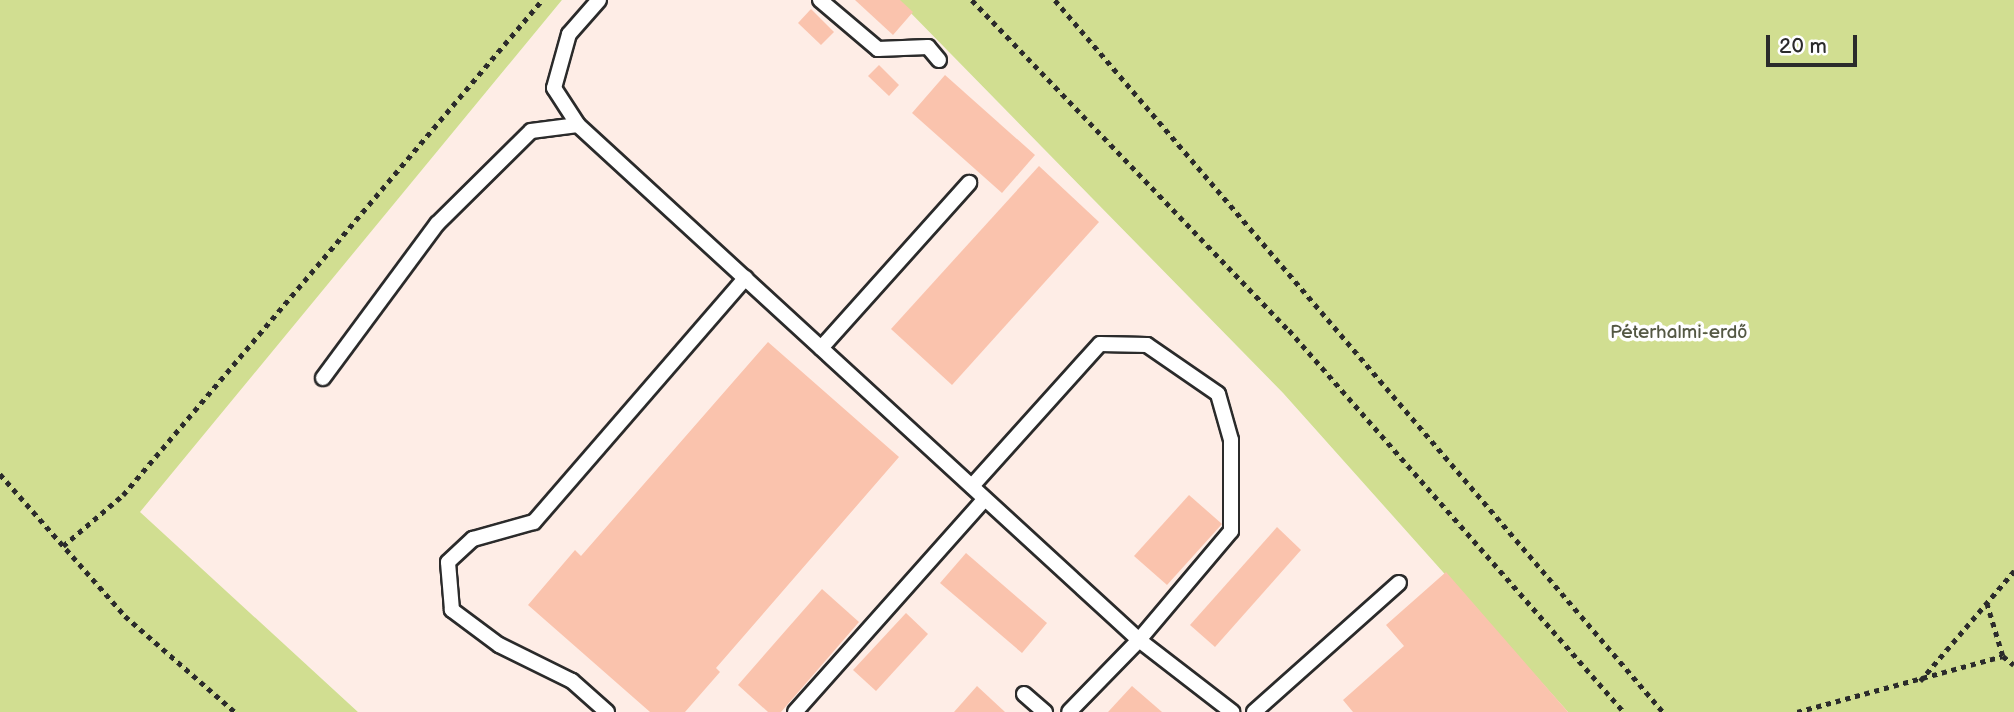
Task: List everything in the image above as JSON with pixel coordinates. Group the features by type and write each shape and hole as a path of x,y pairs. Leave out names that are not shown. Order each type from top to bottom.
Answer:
{"lane":[{"path":"599,0 569,34 554,88 578,125 1139,640 1232,712"},
{"path":"820,0 878,49 928,47 939,60"},
{"path":"323,378 438,224 531,131 578,125"},
{"path":"821,348 969,183"},
{"path":"607,712 572,681 499,645 452,610 448,562 473,539 534,522 745,278"},
{"path":"972,486 1100,344 1147,345 1218,394 1231,440 1231,531 1139,640 1069,712"},
{"path":"795,712 985,499"},
{"path":"1254,712 1399,583"},
{"path":"1024,694 1045,712"}],"path":[{"path":"63,546 122,495 542,0"},
{"path":"972,0 1289,330 1624,712"},
{"path":"1055,0 1663,712"},
{"path":"0,474 125,616 235,712"},
{"path":"1920,681 2014,571"},
{"path":"1987,603 2003,656 2014,665"},
{"path":"1797,712 1920,681 2003,656"}],"shaded area":[{"path":"562,0 898,0 1283,393 1568,712 358,712 139,512"}],"green space":[{"path":"0,0 562,0 140,512 358,712 0,712"},
{"name":"Péterhalmi-erdő","path":"898,0 2014,0 2014,712 1568,712 1283,393"}],"building":[{"path":"855,0 900,0 913,12 893,35"},
{"path":"811,9 834,32 821,45 798,23"},
{"path":"879,65 899,85 889,96 868,76"},
{"path":"945,75 1035,155 1002,193 912,113"},
{"path":"1039,166 1099,222 952,385 891,329"},
{"path":"768,342 899,457 716,668 720,672 685,712 650,712 528,605 575,550 581,556"},
{"path":"1189,495 1222,524 1167,585 1134,556"},
{"path":"1277,527 1301,550 1215,647 1190,625"},
{"path":"966,553 1047,623 1022,653 940,583"},
{"path":"1446,572 1568,712 1353,712 1343,700 1404,646 1386,625"},
{"path":"822,589 859,622 781,712 768,712 738,685"},
{"path":"906,613 928,634 876,691 853,670"},
{"path":"977,686 1005,712 954,712"},
{"path":"1132,686 1162,712 1108,712"}]}
